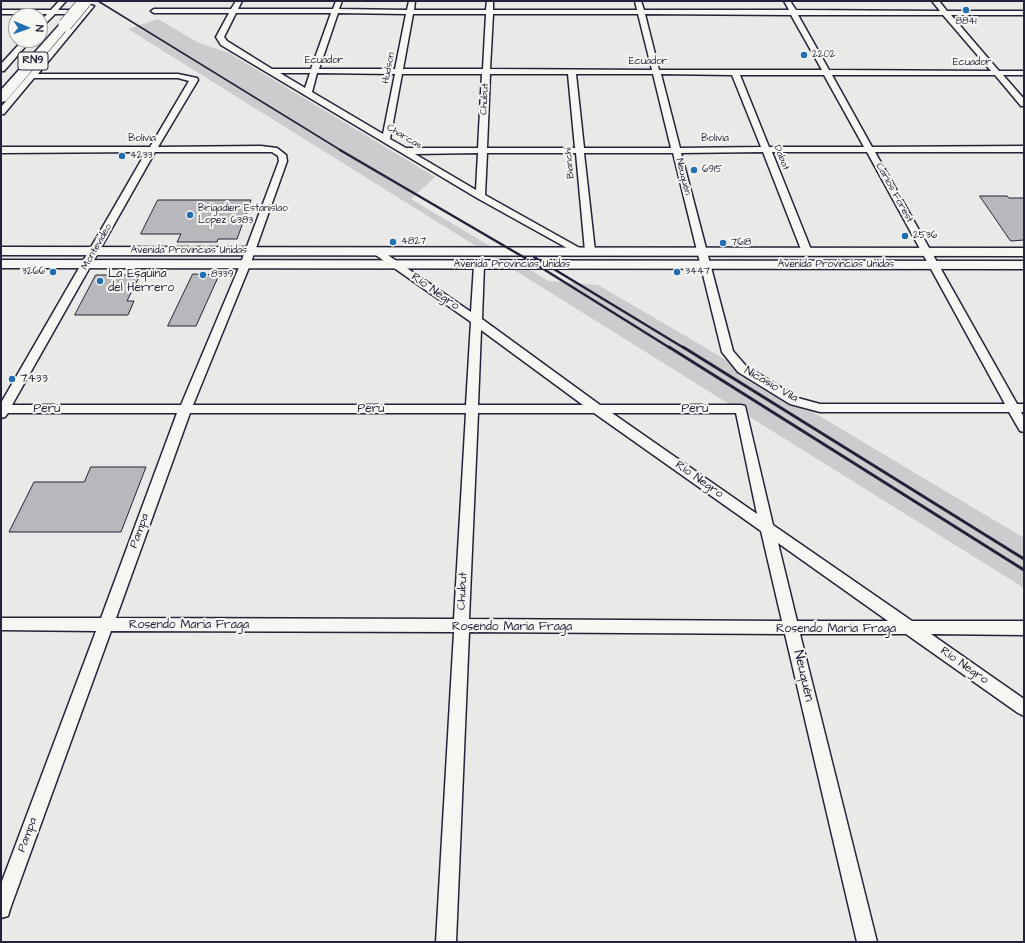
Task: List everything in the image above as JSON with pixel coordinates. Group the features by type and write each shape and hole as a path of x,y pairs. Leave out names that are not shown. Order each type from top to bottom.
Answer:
{"highway":[{"name":"RN9","path":"1,98 57,20 73,1"},
{"name":"RN9","path":"48,29 57,20 87,6"},
{"name":"RN9","path":"1,81 31,48"}],"main road":[{"name":"Avenida Provincias Unidas","path":"1,251 95,251 396,266 704,258 807,252 1024,252"},
{"name":"Avenida Provincias Unidas","path":"1,264 87,264 247,258 375,251 585,251 704,258 934,265 1024,265"}],"street":[{"path":"57,20 63,1"},
{"path":"234,11 239,1"},
{"path":"308,93 314,71 339,1"},
{"name":"Hudson","path":"386,139 412,1"},
{"name":"Chubut","path":"480,196 490,1"},
{"name":"Neuquén","path":"638,1 728,352"},
{"name":"Carlos Forest","path":"787,1 926,252 1018,408 1024,428"},
{"path":"935,1 1024,104"},
{"path":"48,23 87,6"},
{"path":"1,112 32,76 87,6"},
{"path":"154,11 1024,13"},
{"name":"Charcas","path":"234,11 220,37 224,43 480,196 585,251"},
{"path":"1,12 57,20"},
{"path":"1,69 20,48"},
{"name":"Ecuador","path":"272,71 827,73 1024,72"},
{"name":"Bianchi","path":"572,72 580,150 585,251"},
{"name":"Dabat","path":"735,72 807,252"},
{"name":"Montevideo","path":"2,411 152,150 194,80 178,76 32,76"},
{"name":"Bolivia","path":"1,150 262,149 274,150 282,154"},
{"name":"Bolivia","path":"406,151 1024,149"},
{"name":"Pampa","path":"1,910 184,409 247,258 283,161 282,154"},
{"name":"Río Negro","path":"375,251 477,321 597,409 1024,708"},
{"name":"Chubut","path":"446,942 479,265"},
{"name":"Nicasio Vila","path":"728,352 742,369 794,401 820,408 1018,408"},
{"name":"Perú","path":"2,411 184,409 741,409"},
{"name":"Neuquén","path":"741,409 767,527 867,942"},
{"name":"Rosendo María Fraga","path":"1,624 911,629 1024,628"}],"shaded area":[{"path":"158,19 199,43 229,53 435,177 411,199 549,281 598,285 1024,538 1024,588 128,29"}],"building":[{"path":"980,196 1007,196 1009,198 1024,198 1024,240 1011,241"},
{"name":"Brigadier Estanislao Lopez 6383","path":"158,200 251,200 237,239 218,239 217,242 177,242 181,234 141,234"},
{"path":"193,274 219,275 196,326 168,326"},
{"path":"96,275 140,275 127,301 134,301 128,315 75,315"},
{"path":"91,467 146,467 121,532 9,532 34,482 84,482"}],"railway":[{"path":"98,1 342,151"},
{"path":"340,150 537,265 670,348"},
{"path":"534,257 684,348"},
{"path":"669,347 1024,570"},
{"path":"683,347 1024,559"}],"place":[{"name":"8841","path":"966,10"},
{"name":"2202","path":"804,55"},
{"name":"4233","path":"122,156"},
{"name":"6915","path":"694,170"},
{"name":"Brigadier Estanislao Lopez 6383","path":"190,215"},
{"name":"2536","path":"905,236"},
{"name":"4827","path":"393,242"},
{"name":"7618","path":"723,243"},
{"name":"3266","path":"53,272"},
{"name":"3447","path":"677,272"},
{"name":"8339","path":"203,275"},
{"name":"La Esquina del Herrero","path":"100,281"},
{"name":"7433","path":"12,379"}]}
